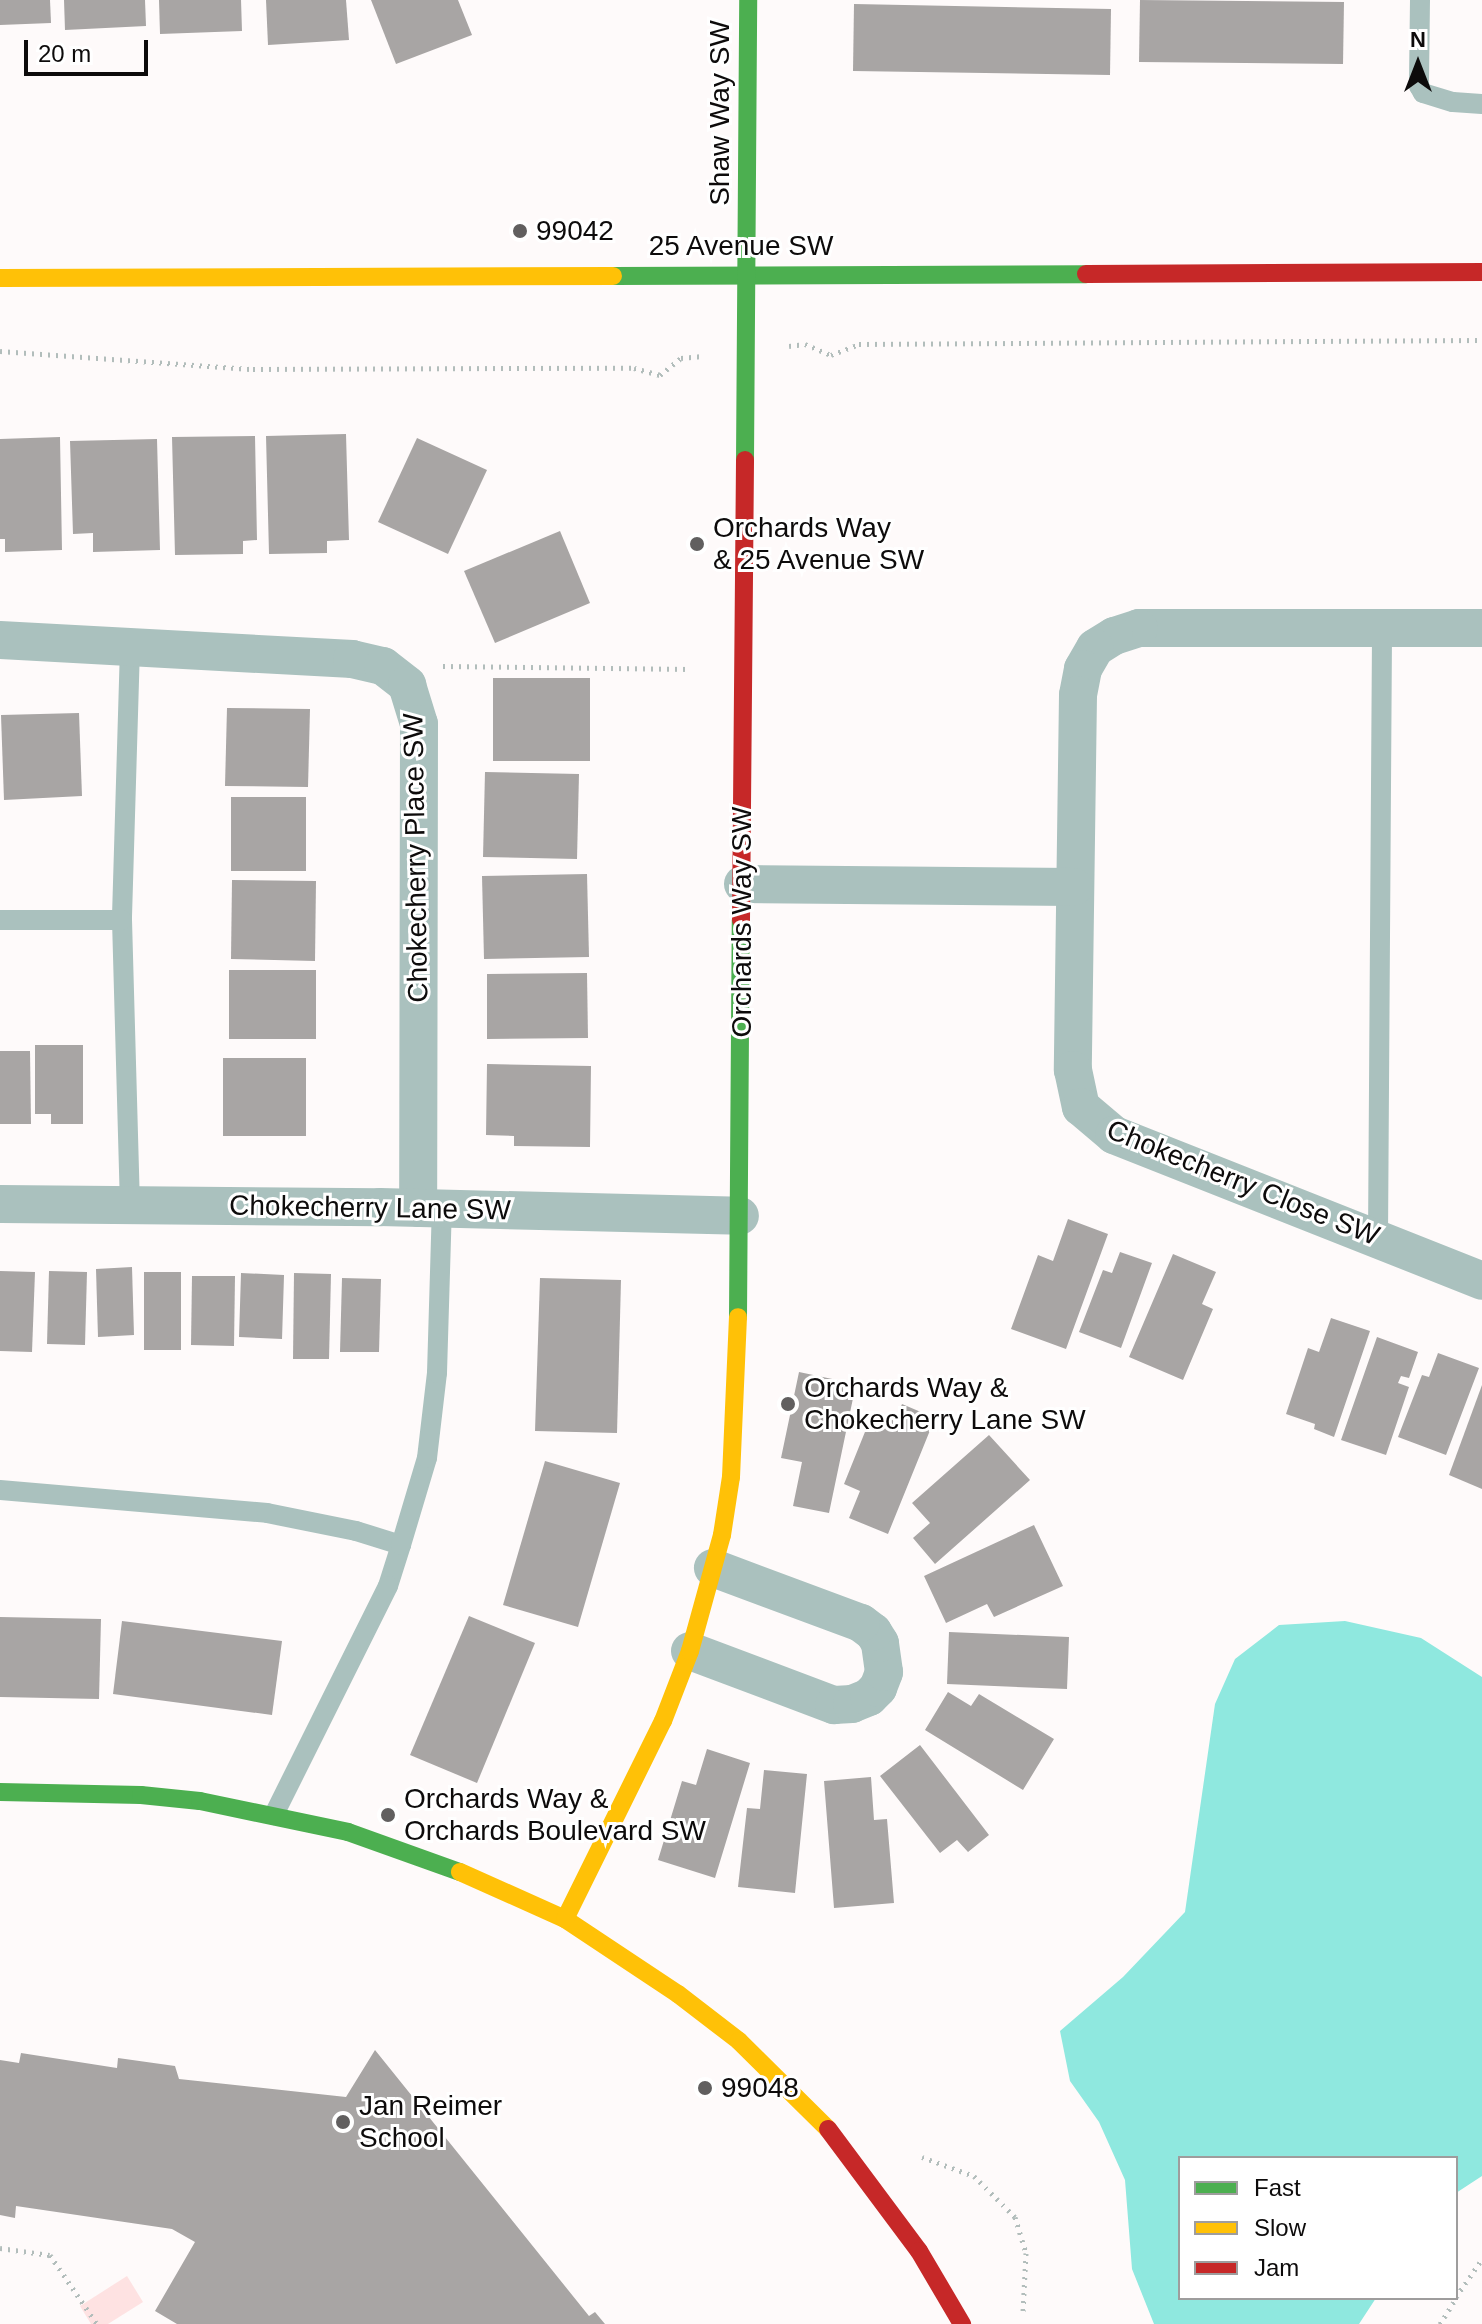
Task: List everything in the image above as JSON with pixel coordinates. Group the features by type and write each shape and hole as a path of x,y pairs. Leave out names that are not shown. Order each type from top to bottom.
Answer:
{"street":[{"name":"Shaw Way SW","path":"748,0 748,274"},
{"name":"25 Avenue SW","path":"0,278 1482,272"},
{"name":"Orchards Way SW","path":"565,1919 663,1721 690,1651 726,1508 735,1433 740,1216 748,274"},
{"name":"Chokecherry Close SW","path":"1482,628 1139,628 1114,636 1095,648 1083,669 1078,695 1073,1070 1081,1107 1114,1135 1482,1281"},
{"path":"0,640 352,659 383,666"},
{"name":"Chokecherry Place SW","path":"383,666 407,685 419,724 430,1208"},
{"path":"743,884 1074,887"},
{"name":"Chokecherry Lane SW","path":"0,1204 430,1208 740,1216"},
{"path":"690,1651 834,1705 852,1704 869,1697 878,1688 884,1672 880,1643 873,1632 861,1623 713,1568"},
{"path":"0,1792 141,1795 200,1801 274,1815 348,1832 428,1858 565,1919 678,1994 739,2041 795,2095 843,2145 919,2251 962,2324"}],"lane":[{"path":"1420,0 1419,86 1423,93 1453,102 1482,104"},
{"path":"1378,1238 1382,628"},
{"path":"130,647 122,920 130,1205"},
{"path":"0,920 122,920"},
{"path":"274,1815 388,1586 427,1458 437,1373 430,1208"},
{"path":"0,1490 267,1513 356,1531 401,1545"}],"path":[{"path":"805,344 831,355 859,344 1482,340"},
{"path":"0,351 253,369 634,368 660,375 681,358"},
{"path":"383,666 690,669"},
{"path":"922,2157 974,2176 1015,2217 1026,2253 1023,2313"},
{"path":"0,2248 50,2255 97,2324"},
{"path":"1458,2295 1482,2259"},
{"path":"1440,2324 1455,2300"}],"shaded area":[{"path":"127,2276 143,2302 108,2324 91,2324 80,2306"}],"water":[{"path":"1345,1621 1421,1638 1482,1677 1482,2176 1458,2192 1458,2156 1178,2156 1178,2300 1375,2300 1359,2324 1154,2324 1132,2269 1125,2180 1099,2122 1070,2081 1060,2031 1123,1977 1185,1912 1215,1704 1235,1659 1279,1625"}],"building":[{"path":"0,0 50,0 51,23 0,25"},
{"path":"64,0 145,0 146,26 65,30"},
{"path":"159,0 241,0 242,31 160,34"},
{"path":"266,0 346,0 349,40 268,45"},
{"path":"371,0 458,0 472,35 396,64"},
{"path":"1140,0 1344,2 1343,64 1139,62"},
{"path":"854,4 1111,9 1110,75 853,71"},
{"path":"346,434 349,540 327,541 327,553 269,554 266,436"},
{"path":"255,436 257,540 243,541 243,554 175,555 172,437"},
{"path":"60,437 62,550 5,552 5,539 0,539 0,439"},
{"path":"417,438 487,470 448,554 378,522"},
{"path":"157,439 160,550 93,552 93,533 73,534 70,441"},
{"path":"560,531 590,603 495,643 464,571"},
{"path":"493,678 590,678 590,761 493,761"},
{"path":"227,708 310,709 308,787 225,786"},
{"path":"79,713 82,796 4,800 1,715"},
{"path":"485,772 579,774 577,859 483,857"},
{"path":"231,797 306,797 306,871 231,871"},
{"path":"587,874 589,957 484,959 482,876"},
{"path":"232,880 316,881 315,961 231,959"},
{"path":"229,970 316,970 316,1039 229,1039"},
{"path":"587,973 588,1038 487,1039 487,974"},
{"path":"35,1045 83,1045 83,1124 51,1124 51,1114 35,1114"},
{"path":"0,1051 30,1051 31,1124 0,1124"},
{"path":"223,1058 306,1058 306,1136 223,1136"},
{"path":"487,1064 591,1066 590,1147 514,1146 514,1136 486,1135"},
{"path":"1068,1219 1108,1234 1066,1349 1011,1329 1038,1255 1053,1261"},
{"path":"1120,1252 1152,1263 1121,1348 1079,1332 1103,1270 1112,1273"},
{"path":"1173,1254 1216,1272 1202,1304 1213,1309 1183,1380 1129,1357"},
{"path":"132,1267 134,1335 98,1337 96,1269"},
{"path":"0,1271 35,1272 32,1352 0,1351"},
{"path":"49,1271 87,1272 85,1345 47,1344"},
{"path":"144,1272 181,1272 181,1350 144,1350"},
{"path":"241,1273 284,1275 282,1339 239,1337"},
{"path":"294,1273 331,1274 329,1359 293,1359"},
{"path":"192,1276 235,1276 234,1346 191,1345"},
{"path":"342,1278 381,1279 379,1352 340,1352"},
{"path":"540,1278 621,1280 617,1433 535,1431"},
{"path":"1331,1318 1370,1331 1334,1437 1314,1429 1315,1424 1286,1414 1308,1348 1319,1352"},
{"path":"1377,1337 1418,1352 1409,1378 1401,1376 1398,1383 1409,1387 1386,1455 1341,1440"},
{"path":"1438,1353 1479,1368 1446,1455 1398,1437 1422,1375 1429,1377"},
{"path":"799,1372 856,1384 829,1513 793,1506 802,1462 781,1458"},
{"path":"1482,1385 1482,1489 1449,1475"},
{"path":"902,1404 935,1418 888,1534 849,1518 860,1491 844,1484 873,1412 895,1421"},
{"path":"989,1435 1030,1480 935,1564 913,1538 930,1523 912,1503"},
{"path":"545,1461 620,1483 578,1627 503,1605"},
{"path":"1034,1525 1063,1586 994,1617 987,1604 946,1623 924,1576"},
{"path":"469,1616 535,1643 477,1783 410,1755"},
{"path":"0,1617 101,1619 99,1699 0,1697"},
{"path":"122,1621 282,1641 272,1715 113,1694"},
{"path":"949,1632 1069,1637 1067,1689 947,1684"},
{"path":"948,1692 971,1706 979,1694 1054,1739 1023,1790 925,1730"},
{"path":"920,1745 989,1835 968,1852 957,1840 940,1853 880,1776"},
{"path":"707,1749 750,1763 715,1878 658,1860 682,1781 696,1785"},
{"path":"764,1770 807,1774 795,1893 738,1887 747,1808 760,1809"},
{"path":"871,1777 874,1820 887,1819 894,1903 834,1908 824,1781"},
{"name":"Jan Reimer School","path":"375,2050 589,2316 595,2312 605,2324 177,2324 155,2311 195,2242 172,2229 16,2206 15,2218 0,2215 0,2060 19,2063 21,2053 117,2068 118,2058 175,2066 179,2079 346,2097"}],"traffic: fast":[{"path":"745,460 748,0"},
{"path":"613,276 1086,274"},
{"path":"738,1317 741,920"},
{"path":"0,1792 141,1795 200,1801 348,1832 460,1872"}],"traffic: slow":[{"path":"0,278 613,276"},
{"path":"565,1919 663,1721 690,1651 722,1535 731,1477 738,1317"},
{"path":"460,1872 565,1919 678,1994 739,2041 828,2129"}],"traffic: jam":[{"path":"1086,274 1482,272"},
{"path":"741,920 745,460"},
{"path":"828,2129 919,2251 962,2324"}],"place":[{"name":"99042","path":"520,231"},
{"name":"Orchards Way & 25 Avenue SW","path":"697,544"},
{"name":"Orchards Way & Chokecherry Lane SW","path":"788,1404"},
{"name":"Orchards Way & Orchards Boulevard SW","path":"388,1815"},
{"name":"99048","path":"705,2088"},
{"name":"Jan Reimer School","path":"343,2122"}]}
